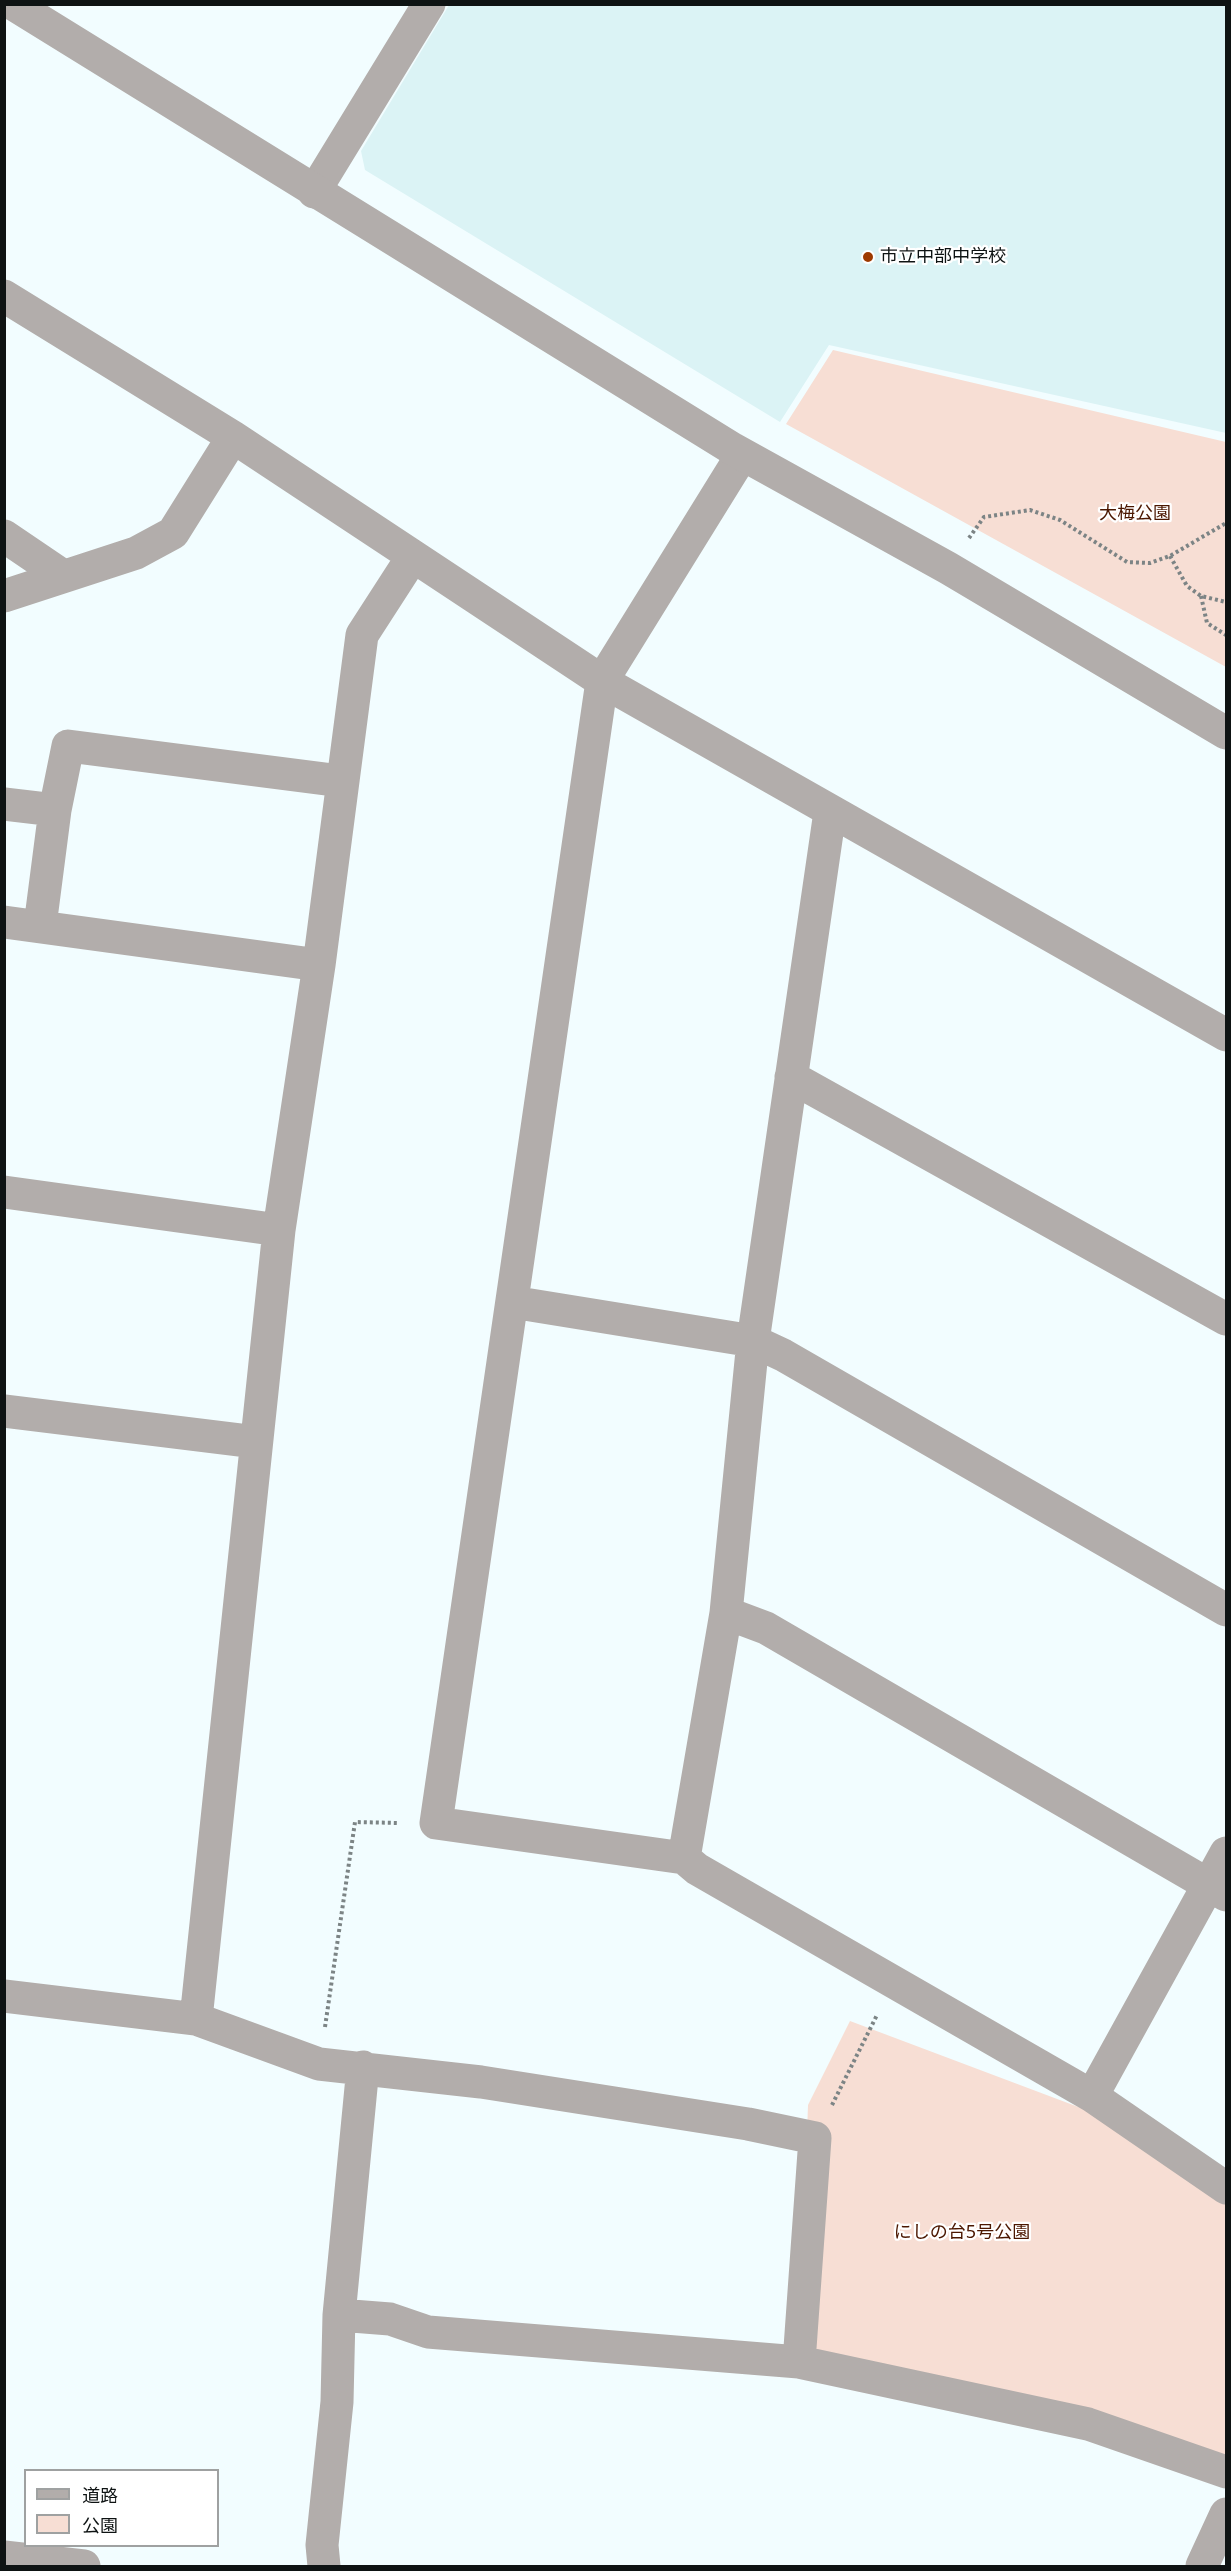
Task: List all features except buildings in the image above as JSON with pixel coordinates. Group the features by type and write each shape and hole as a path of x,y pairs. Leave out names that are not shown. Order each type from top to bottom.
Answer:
{"street":[{"path":"13,4 742,455 948,568 1227,733"},
{"path":"314,192 429,4"},
{"path":"4,296 233,437 602,681 1227,1035"},
{"path":"4,596 136,553 173,533 233,437"},
{"path":"742,455 602,681 436,1823 684,1858 697,1869 1092,2096 1227,2188"},
{"path":"4,536 63,576"},
{"path":"196,2019 279,1230 319,965 341,781 362,635 413,556"},
{"path":"40,926 55,810 68,746 341,781"},
{"path":"4,804 55,810"},
{"path":"684,1858 726,1613 753,1341 830,812"},
{"path":"4,922 319,965"},
{"path":"791,1077 1227,1320"},
{"path":"4,1192 279,1230"},
{"path":"512,1302 753,1341 783,1355 1227,1610"},
{"path":"4,1411 256,1442"},
{"path":"726,1613 766,1628 1217,1890"},
{"path":"1092,2096 1217,1890 1227,1854"},
{"path":"4,1996 196,2019 319,2064 363,2067 481,2082 748,2124 815,2138 799,2362"},
{"path":"324,2566 322,2545 337,2402 339,2315 363,2067"},
{"path":"339,2315 390,2319 428,2332 799,2362 1088,2424 1227,2472"},
{"path":"1202,2566 1227,2514"},
{"path":"4,2557 84,2566"}],"path":[{"path":"948,568 984,516 1030,510 1060,520 1127,562 1150,563 1170,556 1227,523"},
{"path":"1170,556 1187,586 1201,596 1227,602"},
{"path":"1201,596 1207,623 1227,635"},
{"path":"319,2064 355,1822 436,1823"},
{"path":"815,2138 895,1981"}],"shaded area":[{"name":"市立中部中学校","path":"449,5 1226,5 1226,433 829,345 780,422 365,170 361,151"}],"green space":[{"name":"大梅公園","path":"833,350 1226,442 1226,667 786,424"},
{"name":"にしの台5号公園","path":"850,2021 1097,2114 1226,2194 1226,2472 799,2362 808,2105"}],"place":[{"name":"市立中部中学校","path":"868,257"}]}
